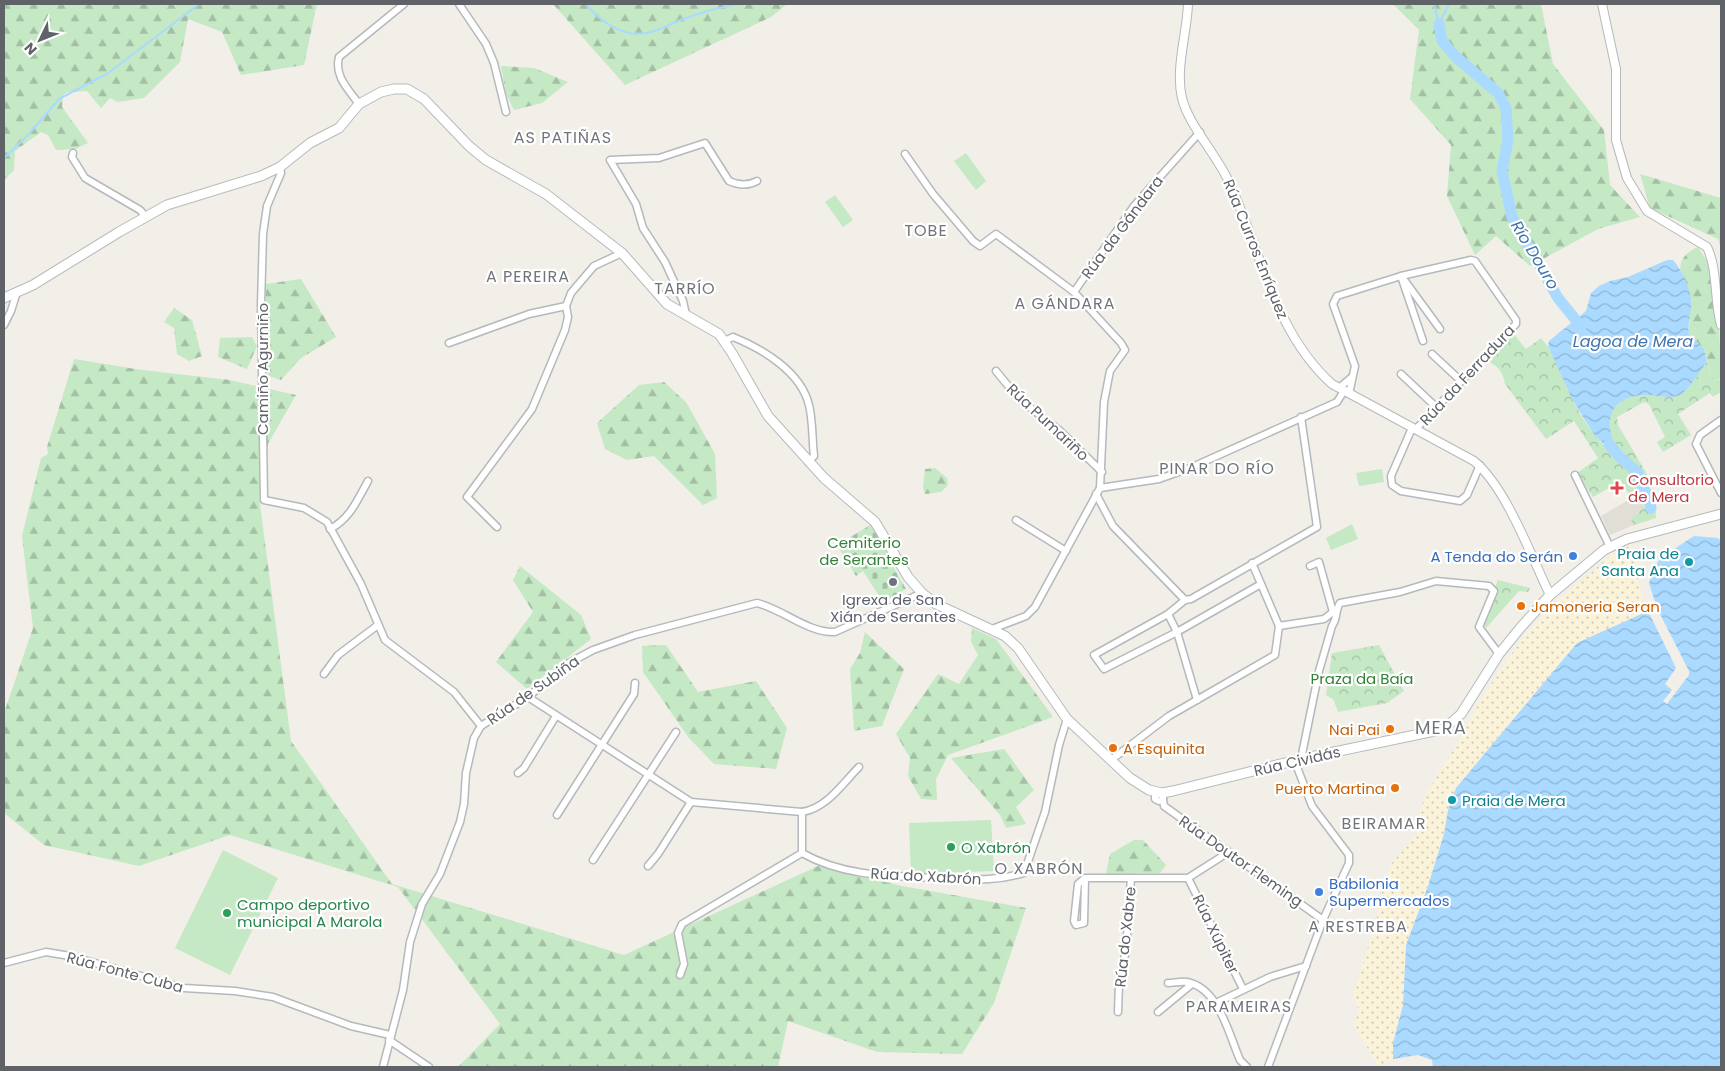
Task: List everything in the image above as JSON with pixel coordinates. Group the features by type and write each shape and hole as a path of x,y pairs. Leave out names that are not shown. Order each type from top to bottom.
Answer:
{"main road":[{"name":"Rúa Doutor Fleming","path":"4,298 16,294 167,205 261,176 280,167 310,143 339,128 359,104 381,92 394,89 408,89 416,93 469,146 486,160 546,194 622,254 666,304 719,334 768,416 808,462 876,522 908,577 922,593 936,604 1005,636 1018,648 1068,719 1140,786 1160,795"},
{"name":"Rúa Cividás","path":"1160,795 1301,758 1432,733 1444,729 1457,718 1499,654 1550,595 1610,547 1626,539 1721,514"}],"street":[{"path":"359,104 340,78 336,66 340,57 404,4"},
{"path":"459,4 486,44 494,63 506,112"},
{"name":"Rúa Curros Enríquez","path":"1188,4 1180,86 1186,109 1227,179 1277,306 1292,334 1323,375 1344,391 1480,465 1498,486 1550,595"},
{"path":"1602,4 1616,69 1616,140 1628,178 1647,211 1707,247 1712,257 1717,309 1721,325"},
{"name":"Rúa da Gándara","path":"1098,491 1102,472 1104,402 1110,371 1125,350 1121,343 1074,292 1134,206 1200,132"},
{"path":"686,317 683,301 665,262 643,228 636,204 610,160 659,158 705,143 729,181 752,184 757,181"},
{"path":"74,153 72,157 85,178 140,210 146,217"},
{"path":"905,154 933,194 973,241 980,246 996,234 1074,292"},
{"name":"Camiño Agurniño","path":"280,167 279,183 267,206 263,234 261,305 264,500 304,508 327,522 361,584 385,640 454,692 481,726"},
{"path":"497,527 468,497 532,409 565,330 568,317 566,306 571,293 594,266 622,254"},
{"name":"Rúa da Ferradura","path":"1344,391 1352,377 1355,366 1333,304 1337,296 1401,276 1471,260 1475,261 1516,320 1516,324 1413,429 1391,476 1392,485 1401,491 1460,501 1467,495 1480,465"},
{"path":"1401,276 1440,329"},
{"path":"1401,276 1423,341"},
{"path":"4,325 16,294"},
{"path":"449,343 529,314 566,306"},
{"path":"724,340 734,337 745,341 787,369 796,378 809,404 814,456 808,462"},
{"path":"1432,354 1461,381"},
{"name":"Rúa Pumariño","path":"996,371 1019,399 1059,430 1102,472"},
{"path":"1401,374 1436,407"},
{"path":"1098,491 1159,479 1190,468 1337,402 1352,377"},
{"path":"1261,584 1177,632 1104,669 1094,655 1168,614 1185,600 1215,586 1316,527 1301,417"},
{"path":"1721,420 1700,435 1696,444 1721,493"},
{"path":"1574,475 1610,547"},
{"path":"330,529 340,524 349,514 368,481"},
{"path":"992,629 1026,616 1035,607 1098,491"},
{"path":"1098,491 1114,526 1185,600"},
{"path":"1016,520 1066,551"},
{"path":"1278,626 1324,619 1333,612 1319,562 1310,566"},
{"path":"1111,760 1169,716 1275,655 1278,626 1252,563"},
{"path":"1268,1067 1323,920 1349,863 1349,855 1312,806 1297,767 1301,758 1317,686 1340,603 1400,592 1436,581 1492,587 1494,591 1479,627 1499,654"},
{"name":"Rúa de Subiña","path":"383,1067 403,990 410,942 422,904 440,874 460,822 464,804 466,773 474,738 481,726 528,697 567,664 593,650 668,626 757,603 769,606 824,632 835,632 922,593"},
{"path":"1168,614 1177,632 1197,700"},
{"path":"324,674 338,655 378,625"},
{"path":"557,815 634,694 634,683"},
{"path":"528,697 691,802 802,812 821,806 859,767"},
{"path":"518,773 524,768 556,716"},
{"name":"Rúa do Xabrón","path":"802,853 836,867 883,876 1001,880 1024,873 1045,812 1059,745 1068,719"},
{"path":"592,860 676,732"},
{"name":"Rúa Doutor Fleming","path":"1160,795 1164,806 1170,811 1323,920"},
{"path":"648,866 658,854 691,802"},
{"path":"680,975 684,964 678,933 682,924 802,853 802,812"},
{"path":"1188,878 1221,857 1227,850"},
{"path":"1085,878 1084,923 1076,925 1074,921 1078,884 1085,878 1131,878"},
{"name":"Rúa do Xabre","path":"1118,1012 1119,984 1126,950 1131,878 1188,878"},
{"name":"Rúa Xúpiter","path":"1188,878 1243,989"},
{"name":"Rúa Fonte Cuba","path":"4,962 46,952 70,956 184,988 235,991 274,997 351,1026 390,1037"},
{"path":"1216,1003 1243,989 1290,970 1306,966"},
{"path":"1168,983 1187,982 1192,984 1201,988 1216,1003 1240,1060 1247,1067"},
{"path":"1158,1012 1192,984"},
{"path":"390,1037 429,1067"}],"shaded area":[{"path":"1642,492 1646,505 1631,520 1634,525 1610,535 1601,516"}],"green space":[{"path":"4,4 317,4 304,65 241,75 222,32 188,19 180,62 144,98 118,102 110,98 101,108 87,91 68,92 63,95 62,107 88,143 75,149 56,150 48,135 41,132 15,151 14,170 4,180"},
{"path":"553,4 787,4 771,17 625,85"},
{"path":"1393,4 1541,4 1553,64 1604,130 1610,185 1640,217 1598,229 1530,266 1496,236 1475,255 1447,196 1451,145 1410,99 1419,30"},
{"path":"501,66 534,68 568,82 542,103 514,110 506,94"},
{"path":"966,153 986,181 976,190 954,161"},
{"path":"1640,174 1721,198 1721,249 1718,239 1650,208"},
{"path":"835,195 853,220 843,227 825,202"},
{"path":"1698,247 1711,267 1714,278 1721,362 1719,381 1712,379 1704,349 1689,334 1690,311 1680,267 1688,253"},
{"path":"301,279 336,337 301,358 281,380 266,375 266,284"},
{"path":"174,308 192,320 202,356 189,361 177,354 174,328 164,322"},
{"path":"1512,332 1526,349 1541,338 1551,353 1585,422 1600,442 1618,457 1620,455 1614,444 1609,424 1611,414 1622,401 1645,395 1671,397 1680,395 1691,385 1707,362 1712,379 1719,381 1721,378 1721,392 1713,397 1710,393 1678,414 1691,435 1663,452 1657,442 1665,437 1649,404 1644,402 1617,417 1618,425 1647,474 1648,485 1655,495 1656,518 1634,525 1631,520 1646,505 1642,493 1631,498 1621,481 1593,497 1577,473 1598,458 1574,421 1546,439 1505,384 1499,369 1486,360"},
{"path":"252,337 257,346 247,369 218,357 220,338"},
{"path":"74,359 142,370 230,380 296,395 268,444 259,497 291,741 392,884 624,955 818,866 902,886 1026,908 994,1003 962,1054 877,1052 788,1021 778,1067 458,1067 500,1024 398,887 230,835 139,866 44,845 4,813 4,713 33,628 22,536 41,458 48,454 47,447"},
{"path":"664,382 686,402 715,454 717,498 703,505 654,456 627,460 605,449 597,423 639,385"},
{"path":"935,468 947,478 948,485 941,492 925,494 923,487 925,469"},
{"path":"1382,469 1384,482 1359,486 1356,473"},
{"name":"Cemiterio de Serantes","path":"872,524 895,560 891,563 906,589 883,602 863,571 856,576 837,545"},
{"path":"1352,524 1358,539 1331,550 1326,538"},
{"path":"520,566 581,615 591,639 527,689 496,662 533,612 513,580"},
{"path":"1498,580 1530,588 1528,592 1519,591 1486,628 1481,619"},
{"path":"972,628 996,639 1053,717 948,755 936,779 937,800 921,799 908,776 910,758 896,734 938,674 959,684 978,655 971,642"},
{"path":"865,632 904,669 882,726 854,731 850,669 860,653"},
{"path":"666,645 698,692 756,681 787,728 776,769 714,764 689,738 643,672 642,646"},
{"name":"Praza da Baía","path":"1379,645 1404,691 1387,703 1338,712 1334,700 1326,695 1332,653"},
{"path":"1004,749 1034,790 1016,807 1026,824 1006,828 1000,815 951,758"},
{"name":"O Xabrón","path":"991,820 994,871 911,874 909,823"},
{"path":"1134,840 1143,840 1166,865 1160,873 1106,874 1110,854"},
{"name":"Campo deportivo municipal A Marola","path":"223,850 278,878 230,975 175,948"}],"sand":[{"path":"1630,546 1635,559 1641,564 1638,580 1641,597 1674,665 1418,1055 1393,1059 1379,1067 1354,1026 1359,1010 1353,996 1377,917 1383,885 1392,863 1417,833 1421,807 1426,794 1460,739 1479,702 1523,637 1556,602 1615,552"}],"water":[{"name":"Lagoa de Mera","path":"1667,260 1673,260 1687,285 1691,296 1689,334 1704,349 1707,362 1691,385 1680,395 1671,397 1649,395 1632,397 1622,401 1615,407 1611,414 1610,424 1614,444 1620,455 1618,457 1595,436 1572,399 1548,346 1549,341 1586,311 1591,293 1599,286 1610,281 1628,277"},
{"path":"1694,536 1718,538 1721,541 1721,1067 1433,1067 1432,1060 1418,1055 1393,1059 1393,1043 1403,1005 1406,945 1428,886 1444,834 1448,810 1456,788 1577,643 1648,611 1676,668 1665,684 1672,690 1663,701 1667,704 1689,675 1689,671 1657,608 1649,583 1657,563 1662,557"}],"waterway":[{"path":"4,158 28,135 59,99 108,73 199,4"},
{"path":"586,4 609,25 637,34 647,33 682,19 739,4"},
{"path":"1434,4 1439,24"},
{"name":"Río Douro","path":"1439,24 1449,4"},
{"name":"Río Douro","path":"1439,24 1442,41 1455,56 1498,93 1506,108 1508,140 1502,171 1512,217 1558,298 1575,319 1581,331"},
{"name":"Río Douro","path":"1609,444 1638,473 1640,482 1649,498 1651,508"}],"place":[{"name":"Consultorio de Mera","path":"1617,488"},
{"name":"A Tenda do Serán","path":"1573,556"},
{"name":"Praia de Santa Ana","path":"1689,562"},
{"name":"Igrexa de San Xián de Serantes","path":"893,582"},
{"name":"Jamoneria Seran","path":"1521,606"},
{"name":"Nai Pai","path":"1390,729"},
{"name":"A Esquinita","path":"1113,748"},
{"name":"Puerto Martina","path":"1395,788"},
{"name":"Praia de Mera","path":"1452,800"},
{"name":"O Xabrón","path":"951,847"},
{"name":"Babilonia Supermercados","path":"1319,892"},
{"name":"Campo deportivo municipal A Marola","path":"227,913"}],"district":[{"name":"AS PATIÑAS","path":"563,137"},
{"name":"TOBE","path":"926,230"},
{"name":"A PEREIRA","path":"528,276"},
{"name":"TARRÍO","path":"685,288"},
{"name":"A GÁNDARA","path":"1065,303"},
{"name":"PINAR DO RÍO","path":"1217,468"},
{"name":"MERA","path":"1441,727"},
{"name":"BEIRAMAR","path":"1384,823"},
{"name":"O XABRÓN","path":"1039,868"},
{"name":"A RESTREBA","path":"1358,926"},
{"name":"PARAMEIRAS","path":"1239,1006"}]}
